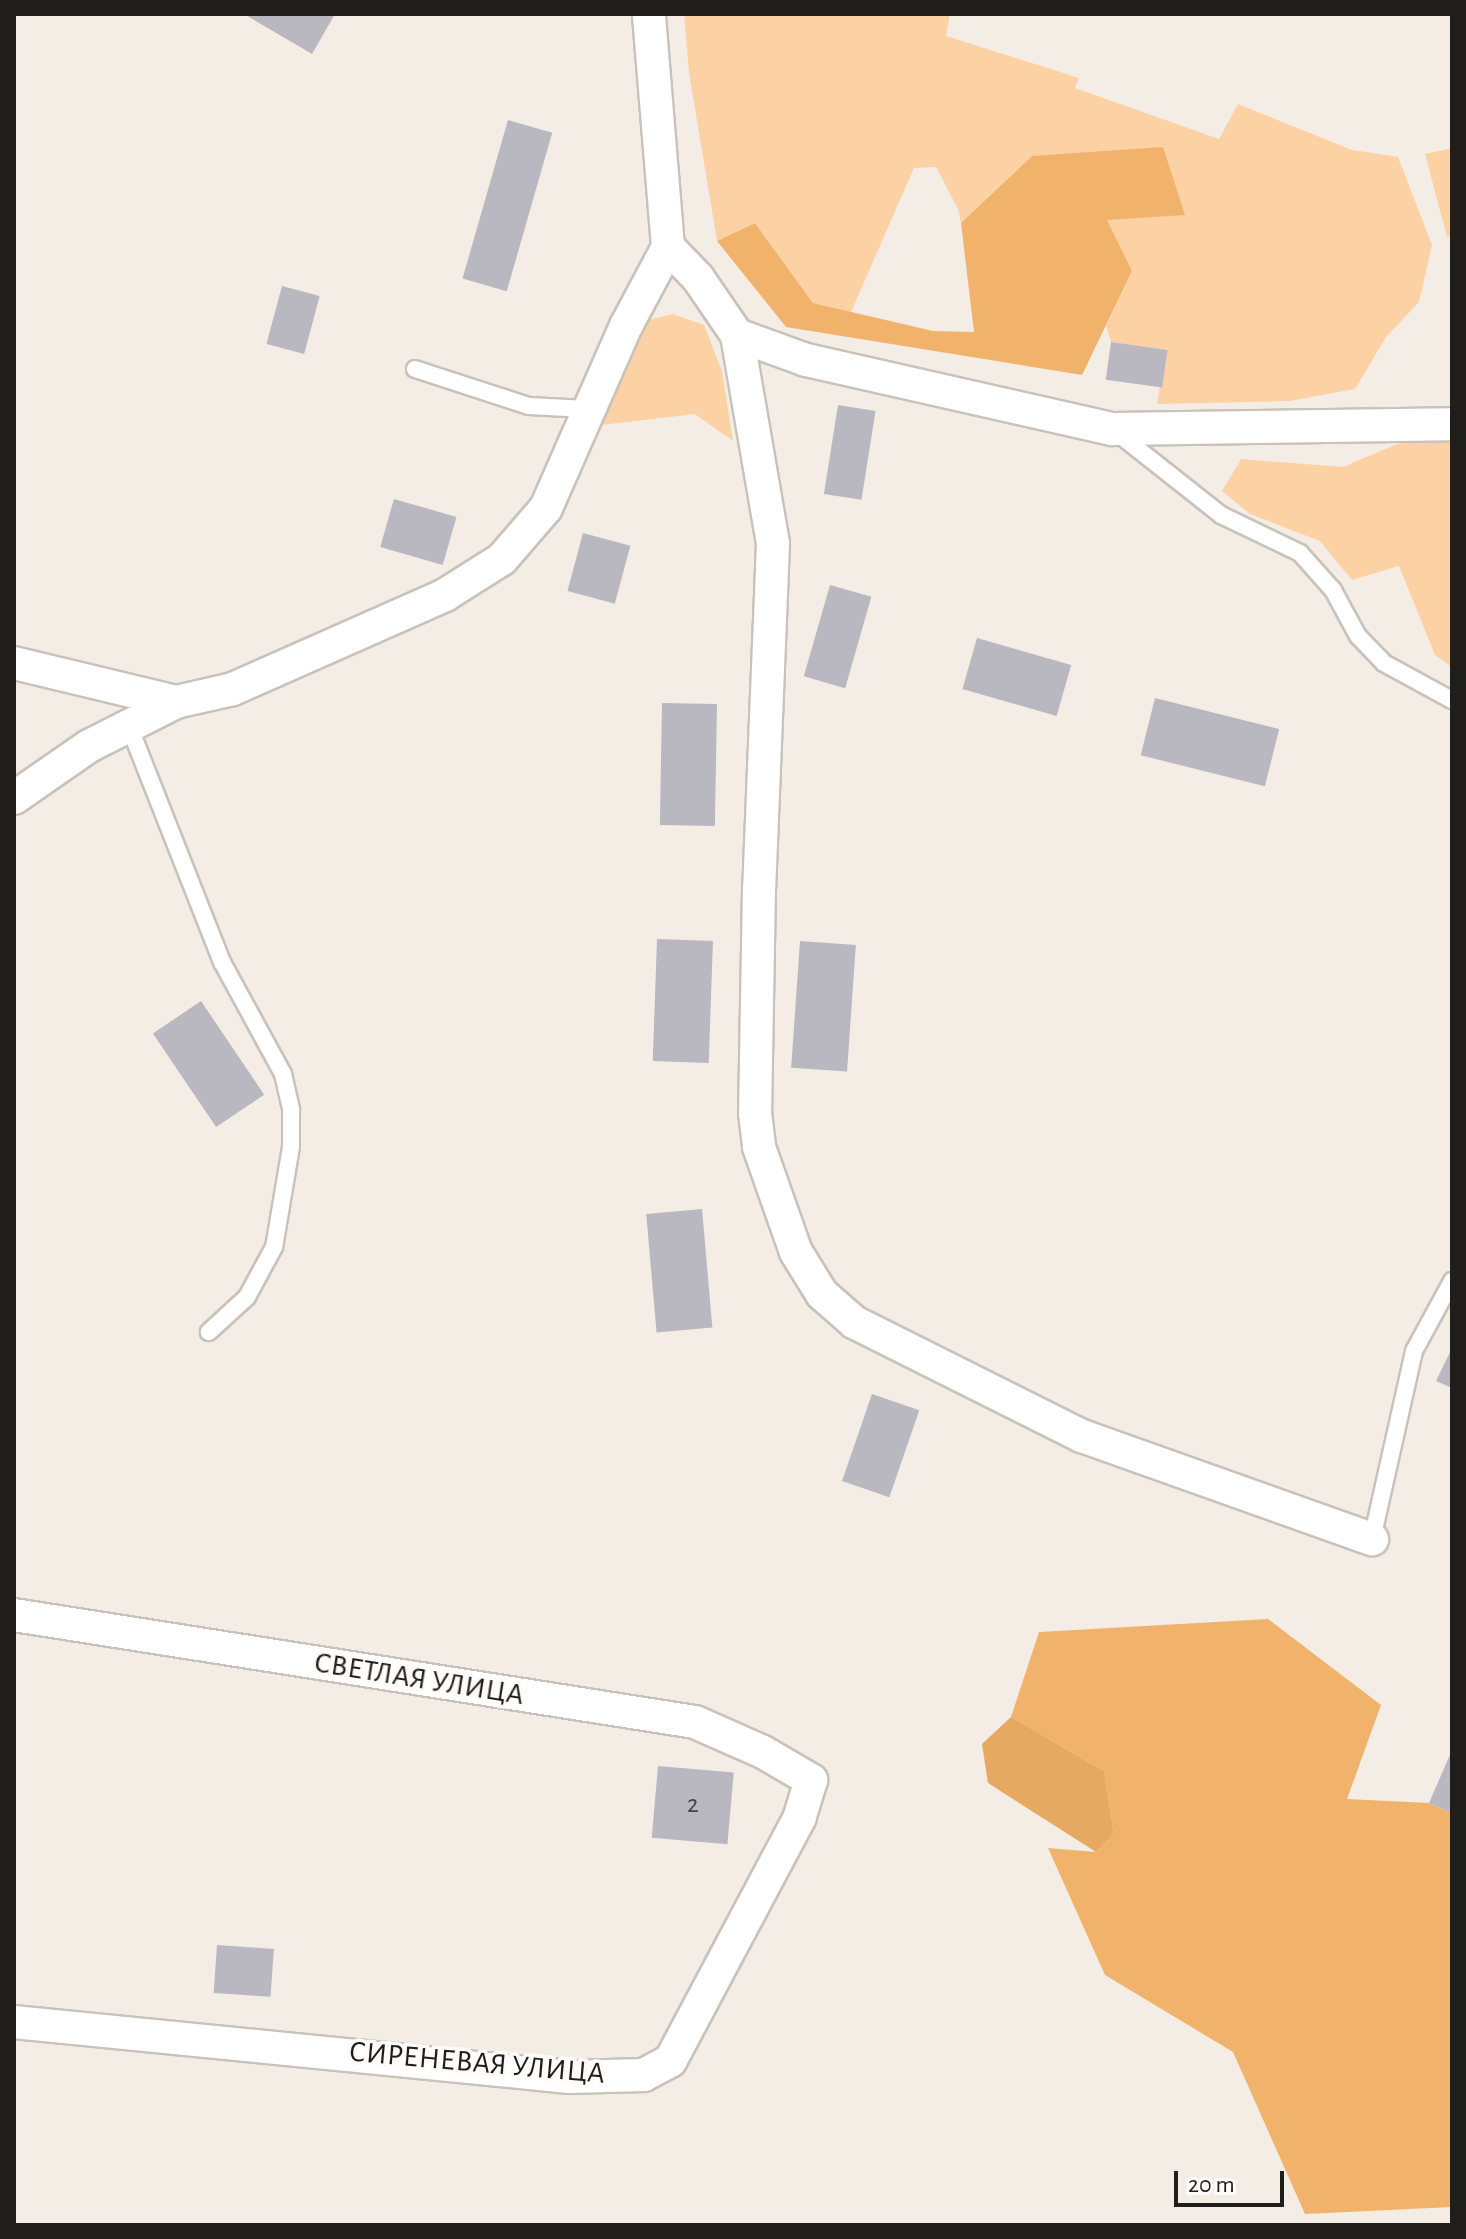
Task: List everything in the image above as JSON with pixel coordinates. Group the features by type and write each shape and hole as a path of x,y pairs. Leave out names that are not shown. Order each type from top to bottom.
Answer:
{"street":[{"path":"14,798 89,746 176,702 233,689 445,595 502,559 546,508 587,409 668,247 649,14"},
{"path":"668,247 698,278 737,335 773,544 759,888 755,1113 759,1147 796,1252 822,1294 854,1322 1068,1429 1372,1539"},
{"path":"737,335 806,360 1112,429 1452,424"},
{"path":"14,663 176,702"},
{"name":"СВЕТЛАЯ УЛИЦА","path":"14,1615 695,1722 763,1752 811,1780"},
{"name":"СИРЕНЕВАЯ УЛИЦА","path":"14,2022 569,2077 644,2075 670,2061 800,1817 811,1780"}],"lane":[{"path":"415,369 529,406 587,409"},
{"path":"1112,429 1221,515 1300,553 1333,590 1358,636 1384,663 1452,700"},
{"path":"129,726 222,962 283,1074 291,1110 291,1147 274,1247 247,1297 209,1332"},
{"path":"1372,1539 1414,1351 1452,1281"}],"shaded area":[{"path":"684,14 950,14 946,36 1079,78 1075,88 1219,139 1238,104 1352,150 1398,157 1432,245 1419,302 1386,337 1355,389 1290,401 1157,404 1166,350 1111,342 1106,326 1132,271 1032,156 961,223 958,209 936,167 914,168 851,312 813,303 755,223 717,241 689,73"},
{"path":"1163,147 1185,215 1107,220 1132,271 1082,375 786,327 717,241 755,223 813,303 933,331 974,332 961,223 1032,156"},
{"path":"1452,148 1452,236 1447,237 1425,154"},
{"path":"673,314 704,325 722,371 733,441 695,414 601,425 608,393 644,321"},
{"path":"1399,443 1452,443 1452,667 1435,655 1399,566 1352,580 1320,541 1250,514 1222,491 1241,459 1343,467"},
{"path":"1268,1619 1381,1705 1347,1799 1429,1803 1452,1813 1452,2207 1305,2214 1233,2052 1105,1975 1048,1848 1096,1852 1114,1834 1104,1771 1011,1717 1039,1632"},
{"path":"1011,1717 1104,1771 1114,1834 1096,1852 988,1783 982,1744"}],"building":[{"path":"244,14 335,14 312,54"},
{"path":"508,120 552,133 507,291 463,279"},
{"path":"282,286 320,296 304,354 266,344"},
{"path":"1111,342 1167,350 1162,388 1106,380"},
{"path":"838,405 876,411 861,500 824,494"},
{"path":"394,499 456,517 443,565 380,547"},
{"path":"583,533 630,546 615,604 567,591"},
{"path":"830,585 871,597 845,688 804,676"},
{"path":"977,638 1071,665 1057,716 962,689"},
{"path":"1155,698 1279,729 1265,786 1141,755"},
{"path":"662,703 717,704 715,826 660,825"},
{"path":"657,939 713,941 709,1063 653,1061"},
{"path":"800,941 856,945 847,1072 791,1068"},
{"path":"201,1001 264,1095 216,1127 153,1033"},
{"path":"702,1209 712,1328 657,1332 646,1214"},
{"path":"1452,1348 1452,1388 1436,1381"},
{"path":"872,1394 919,1410 889,1497 842,1481"},
{"path":"1452,1750 1452,1813 1429,1803"},
{"path":"658,1766 734,1773 727,1844 652,1838"},
{"path":"217,1945 274,1949 271,1997 214,1993"}]}
